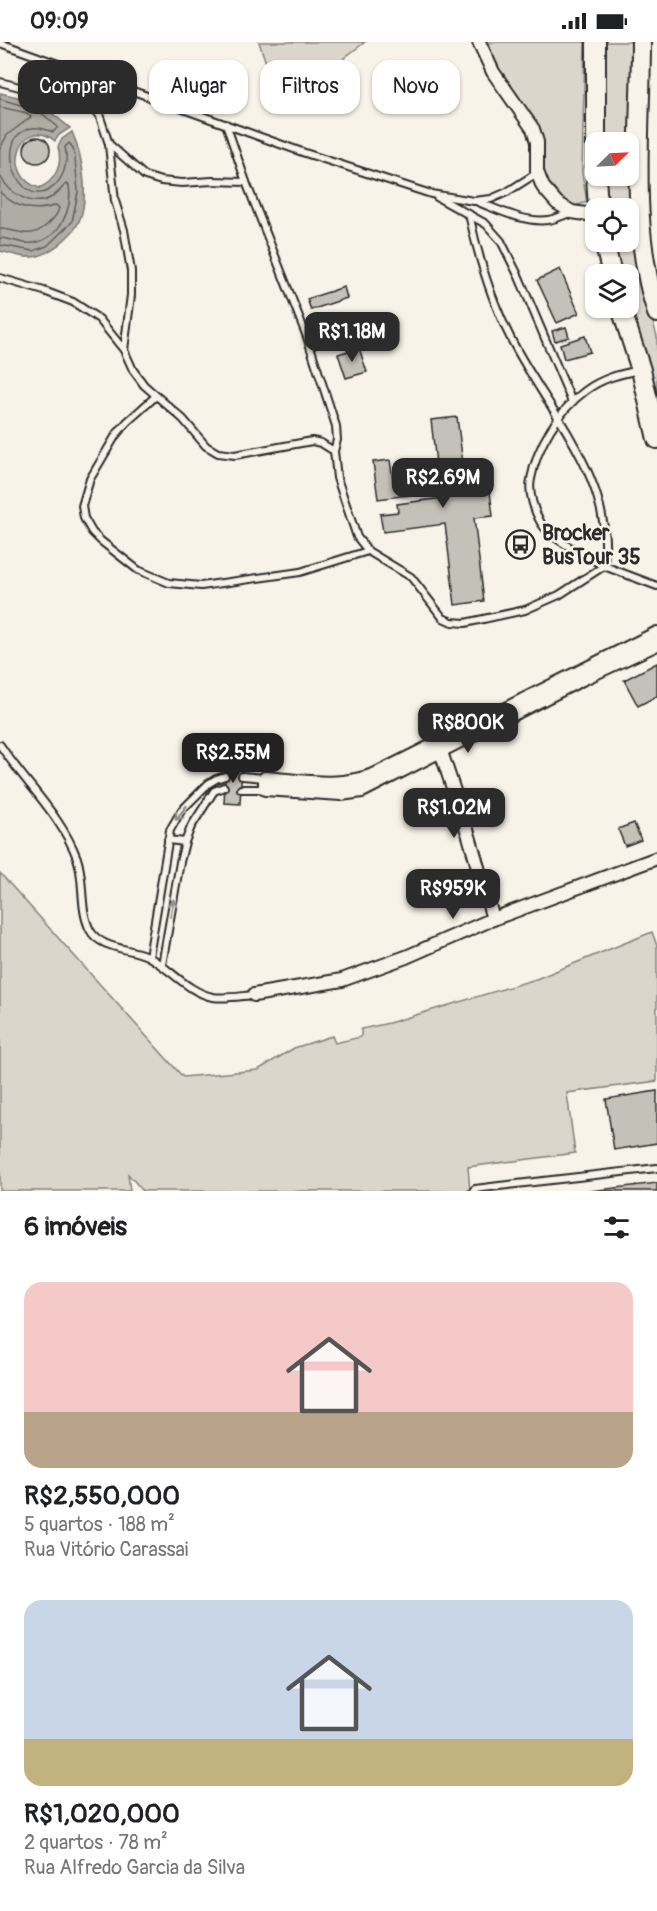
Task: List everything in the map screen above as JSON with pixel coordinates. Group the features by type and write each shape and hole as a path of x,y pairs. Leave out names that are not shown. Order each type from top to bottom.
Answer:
{"main road":[{"path":"596,42 596,132"},
{"path":"641,42 639,222 644,265 657,313"},
{"path":"624,318 641,370 657,439"}],"street":[{"path":"479,42 493,72 533,129 537,142 537,172 543,187 557,203 572,212 585,214"},
{"path":"439,747 657,633"},
{"path":"265,784 348,783 376,774 439,747 657,644"},
{"path":"439,747 494,920"},
{"path":"254,995 342,980 657,858"}],"lane":[{"path":"0,44 305,153 431,194 474,201 530,219 548,220 572,212"},
{"path":"0,82 82,103 99,114 109,144 115,201 124,230 131,271 131,295 124,350"},
{"path":"226,124 246,182 308,337 336,426 337,440 334,451 337,478 357,537 368,551 411,578 443,618 452,622 465,623 543,604 604,566 607,547 598,498 579,451 529,374 495,304 469,214"},
{"path":"109,144 145,176 161,181 246,182"},
{"path":"474,201 491,199 507,192 537,172"},
{"path":"431,194 486,224 501,241 519,277 572,402"},
{"path":"0,278 73,302 99,319 124,350 133,370 144,385 183,419 206,447 218,453 235,456 312,441 321,442 334,451"},
{"path":"641,370 616,375 598,382 572,402 558,419 538,453 530,481 533,504 541,524 555,537 604,566 657,586"},
{"path":"156,396 116,435 90,478 82,506 84,518 92,532 100,541 138,570 169,583 201,586 300,572 368,551"},
{"path":"0,746 56,819 69,840 77,859 90,931 102,942 149,957 196,991 213,997 254,995"},
{"path":"149,957 170,830 181,811 208,784 225,776"},
{"path":"242,776 265,784"},
{"path":"241,789 265,784"},
{"path":"162,965 185,842 191,827 214,791 224,788"},
{"path":"168,840 185,842"},
{"path":"473,1191 657,1168"}],"shaded area":[{"path":"259,42 365,42 344,60 265,60"},
{"path":"482,42 585,42 582,173 585,203 575,206 564,200 545,178 541,170 541,139"},
{"path":"603,42 633,42 631,132 602,132"},
{"path":"604,186 630,186 630,198 605,198"},
{"path":"614,252 635,252 636,264 618,264"},
{"path":"639,277 657,336 657,397 633,318 639,318"},
{"path":"0,873 183,1077 258,1070 294,1048 332,1036 335,1043 361,1037 361,1029 389,1023 536,979 652,932 657,946 657,1081 567,1093 575,1153 468,1167 470,1191 143,1191 128,1174 130,1191 0,1191"}],"water":[{"path":"0,93 18,97 18,114 53,114 70,128 59,135 55,141 43,134 33,135 25,140 18,160 20,172 27,181 39,188 50,181 59,166 58,147 62,139 72,132 82,167 84,193 81,217 74,230 57,246 39,256 32,257 0,251"}],"building":[{"path":"37,137 46,141 50,150 46,159 37,163 28,159 24,150 28,141"},
{"path":"560,269 579,313 557,323 537,280"},
{"path":"344,287 347,298 311,310 307,299"},
{"path":"566,327 569,337 555,341 552,331"},
{"path":"585,336 590,352 564,359 560,344"},
{"path":"359,348 367,372 346,378 338,354"},
{"path":"457,417 467,495 490,492 493,516 474,518 484,601 455,605 445,524 383,532 380,514 398,512 397,504 442,498 441,491 378,499 373,462 390,460 394,486 438,481 431,420"},
{"path":"657,663 657,696 638,706 624,680"},
{"path":"226,764 242,764 240,804 224,803"},
{"path":"634,823 641,840 625,846 618,829"},
{"path":"657,1091 657,1143 614,1150 606,1099"},
{"path":"657,1183 657,1191 590,1191"}],"place":[{"name":"Brocker BusTour 35","path":"521,545"}]}
